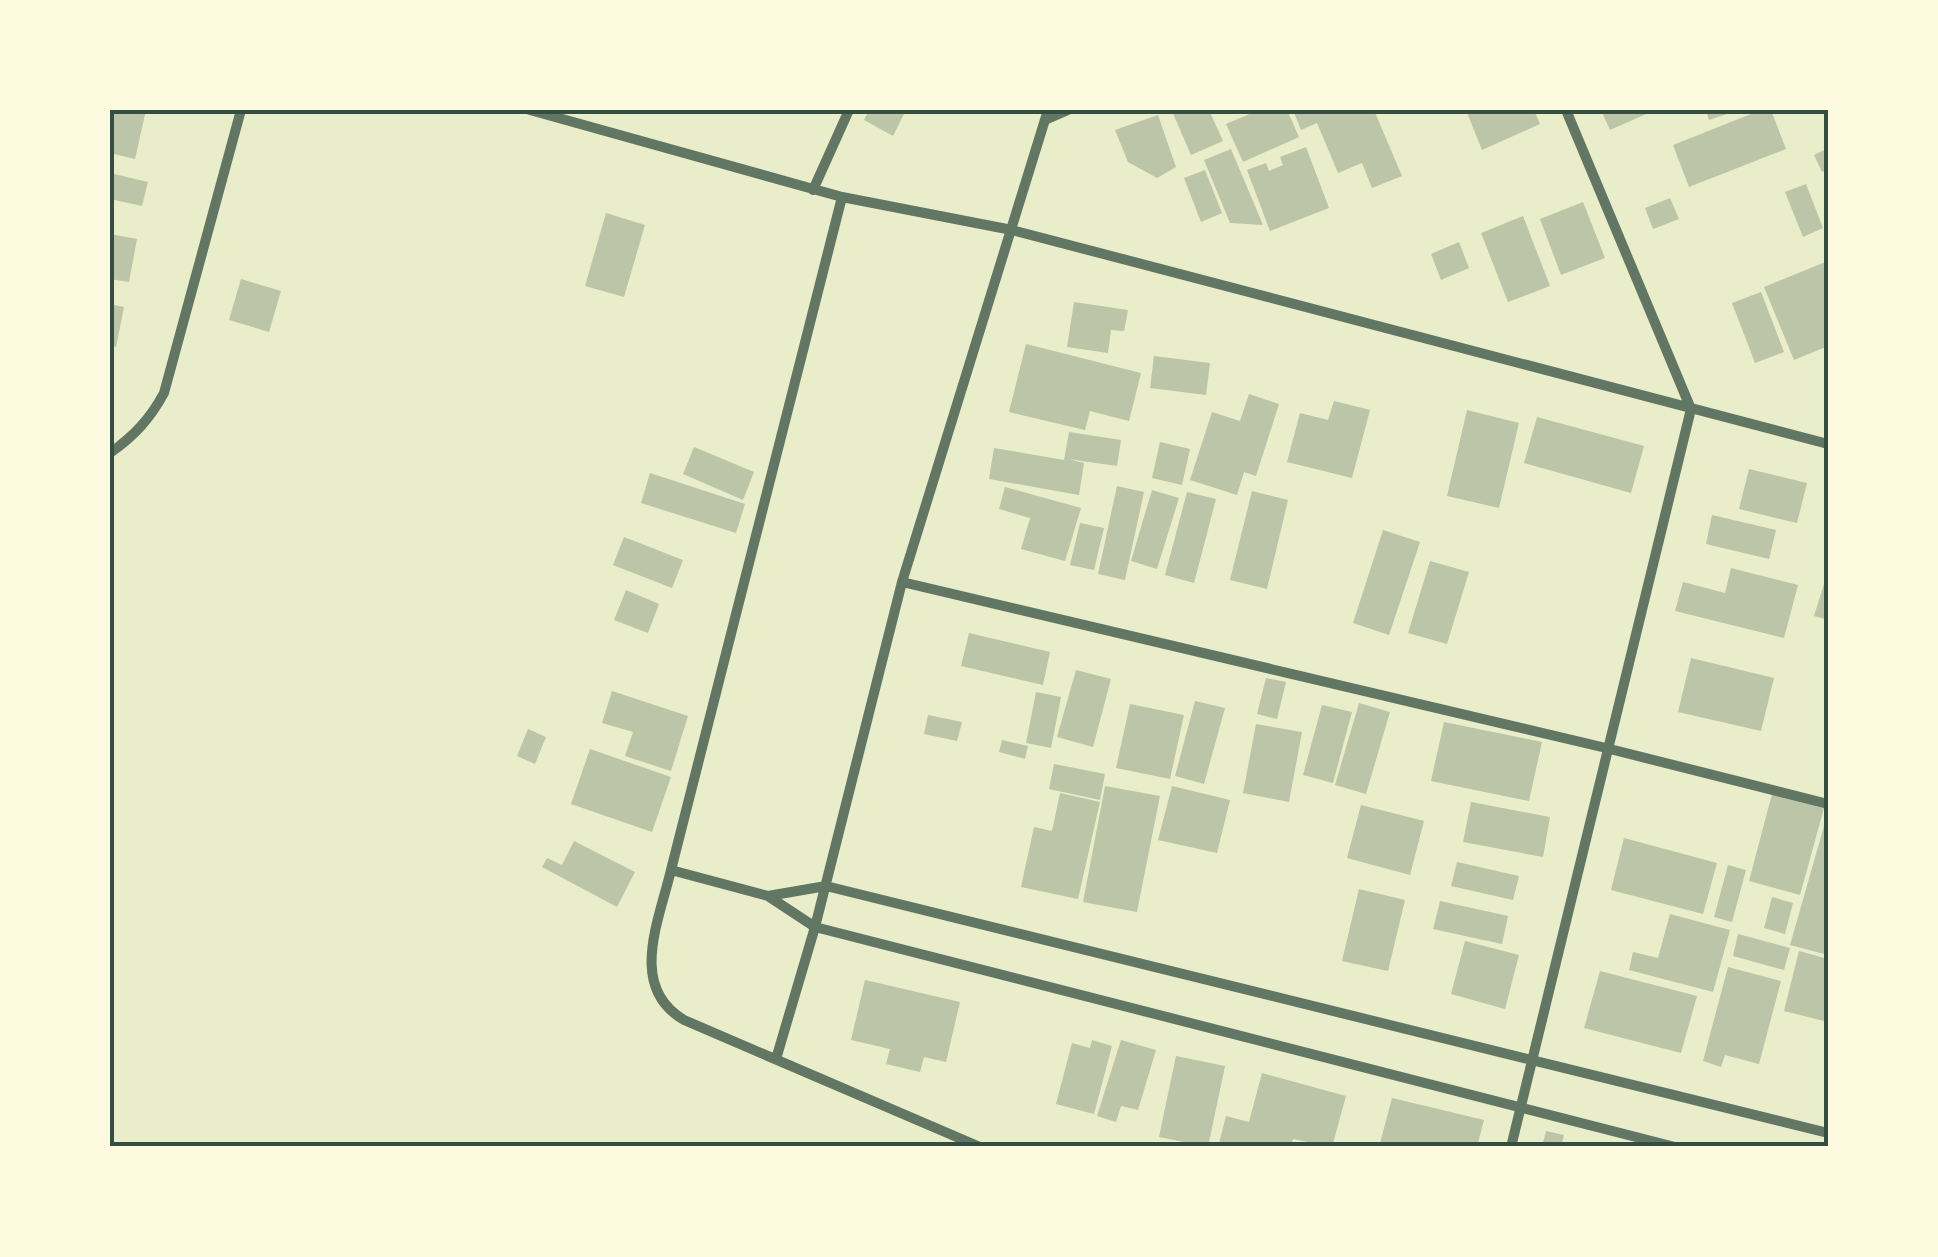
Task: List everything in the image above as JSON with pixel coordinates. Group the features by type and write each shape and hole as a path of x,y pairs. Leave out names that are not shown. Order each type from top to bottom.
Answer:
{"street":[{"path":"110,453 152,416 164,393 241,110"},
{"path":"530,110 842,198 1012,230 1828,444"},
{"path":"813,190 850,110"},
{"path":"776,1060 816,927 902,582 1046,115 1068,110"},
{"path":"1511,1147 1690,409 1566,110"},
{"path":"842,198 671,870 651,956 653,986 666,1010 684,1020 980,1147"},
{"path":"902,582 1828,804"},
{"path":"671,870 768,896 816,927 1675,1147"},
{"path":"768,896 826,886 1828,1132"}],"building":[{"path":"110,110 146,110 135,159 110,153"},
{"path":"869,110 906,110 893,136 864,120"},
{"path":"1209,110 1223,141 1191,155 1172,111"},
{"path":"1259,110 1287,110 1299,137 1243,162 1226,124"},
{"path":"1293,110 1374,110 1402,176 1372,188 1362,163 1338,173 1317,123 1301,130"},
{"path":"1466,110 1534,110 1540,124 1482,150"},
{"path":"1601,110 1655,110 1610,130"},
{"path":"1706,110 1736,110 1736,111 1709,120"},
{"path":"1761,110 1771,110 1786,149 1689,187 1673,145"},
{"path":"1158,115 1176,167 1157,178 1128,162 1115,130"},
{"path":"1306,147 1329,208 1270,231 1247,170 1266,163 1269,171 1283,165 1280,157"},
{"path":"1828,148 1828,169 1822,172 1814,155"},
{"path":"1231,149 1263,225 1230,223 1204,160"},
{"path":"1205,170 1222,213 1201,222 1184,178"},
{"path":"110,173 148,182 142,206 110,199"},
{"path":"1806,184 1823,228 1803,237 1785,192"},
{"path":"1670,198 1679,219 1653,229 1645,208"},
{"path":"1583,202 1605,258 1561,275 1540,219"},
{"path":"606,213 645,225 624,297 585,286"},
{"path":"1523,216 1550,286 1508,302 1481,233"},
{"path":"110,234 137,239 129,282 110,279"},
{"path":"1459,242 1469,268 1441,280 1431,254"},
{"path":"1828,261 1828,346 1794,360 1764,287"},
{"path":"241,279 281,291 269,332 229,320"},
{"path":"1761,292 1784,352 1755,363 1732,303"},
{"path":"1074,302 1128,310 1124,331 1111,330 1108,353 1067,347"},
{"path":"110,304 124,307 116,347 110,346"},
{"path":"1026,344 1141,373 1129,421 1090,411 1085,430 1009,412"},
{"path":"1154,356 1210,363 1206,395 1150,388"},
{"path":"1249,394 1279,404 1256,476 1244,472 1237,495 1190,480 1212,412 1240,421"},
{"path":"1334,401 1370,410 1352,478 1287,462 1300,413 1328,420"},
{"path":"1467,410 1519,423 1499,508 1447,496"},
{"path":"1537,417 1644,446 1631,493 1524,463"},
{"path":"1069,432 1121,440 1117,466 1068,459 1084,463 1079,495 989,479 994,448 1064,460"},
{"path":"1160,442 1190,449 1182,485 1152,478"},
{"path":"694,447 754,472 743,500 683,474"},
{"path":"1749,469 1807,483 1797,523 1739,509"},
{"path":"650,473 745,504 736,533 641,503"},
{"path":"1117,486 1144,492 1125,580 1098,574"},
{"path":"1005,487 1081,508 1065,561 1021,549 1030,518 999,509"},
{"path":"1152,490 1179,498 1157,569 1131,561"},
{"path":"1252,491 1288,500 1267,589 1230,580"},
{"path":"1187,492 1216,499 1194,583 1165,575"},
{"path":"1712,515 1776,530 1769,559 1706,544"},
{"path":"1080,523 1104,528 1094,570 1070,565"},
{"path":"1383,530 1420,542 1389,635 1353,623"},
{"path":"624,537 683,560 672,588 613,565"},
{"path":"1430,561 1469,572 1447,644 1408,633"},
{"path":"1731,568 1798,585 1784,638 1675,611 1683,582 1725,593"},
{"path":"1828,571 1828,620 1814,616"},
{"path":"626,590 659,604 648,633 614,620"},
{"path":"969,633 1050,652 1043,685 961,666"},
{"path":"1691,658 1774,678 1761,731 1678,712"},
{"path":"1076,670 1111,679 1093,747 1057,737"},
{"path":"1266,678 1286,682 1277,719 1257,714"},
{"path":"612,691 688,716 671,771 625,756 633,732 602,723"},
{"path":"1036,692 1061,697 1051,748 1026,743"},
{"path":"1195,701 1225,708 1204,784 1175,776"},
{"path":"1359,703 1390,712 1366,794 1335,785"},
{"path":"1130,704 1184,715 1170,779 1116,768"},
{"path":"1322,705 1352,712 1333,783 1303,775"},
{"path":"928,715 962,722 957,741 924,734"},
{"path":"1444,722 1542,742 1529,801 1431,781"},
{"path":"1256,724 1302,732 1289,802 1243,793"},
{"path":"528,729 546,737 535,764 517,756"},
{"path":"1002,740 1028,746 1025,759 999,752"},
{"path":"590,749 671,777 652,832 571,804"},
{"path":"1054,764 1105,774 1100,800 1049,789"},
{"path":"1105,786 1160,796 1137,912 1083,902"},
{"path":"1172,786 1230,800 1217,853 1158,840"},
{"path":"1060,793 1100,802 1078,899 1021,887 1034,827 1052,831"},
{"path":"1772,794 1824,808 1800,895 1749,881"},
{"path":"1471,802 1550,817 1543,857 1463,842"},
{"path":"1361,805 1424,821 1410,875 1347,858"},
{"path":"1828,812 1828,955 1790,945"},
{"path":"1624,838 1717,863 1703,914 1611,890"},
{"path":"574,841 635,872 617,907 542,867 547,858 562,865"},
{"path":"1457,862 1519,876 1513,900 1451,886"},
{"path":"1728,865 1746,870 1732,922 1714,917"},
{"path":"1359,889 1405,900 1388,971 1342,961"},
{"path":"1772,897 1793,903 1785,934 1764,928"},
{"path":"1440,901 1508,916 1502,944 1433,929"},
{"path":"1670,914 1730,930 1713,992 1629,970 1633,952 1658,958"},
{"path":"1738,934 1790,948 1784,970 1733,956"},
{"path":"1465,941 1519,955 1505,1009 1451,994"},
{"path":"1799,951 1828,959 1828,1022 1784,1011"},
{"path":"1728,967 1781,981 1759,1064 1725,1055 1721,1067 1703,1061"},
{"path":"1600,971 1697,996 1681,1053 1584,1028"},
{"path":"865,980 960,1002 946,1062 924,1057 920,1072 886,1064 890,1049 851,1040"},
{"path":"1092,1040 1112,1046 1094,1114 1056,1104 1072,1043 1090,1048"},
{"path":"1121,1040 1156,1050 1138,1110 1121,1106 1116,1122 1097,1116"},
{"path":"1176,1056 1225,1066 1208,1147 1159,1137"},
{"path":"1262,1073 1346,1096 1332,1147 1293,1139 1290,1147 1218,1147 1226,1116 1249,1122"},
{"path":"1392,1098 1484,1120 1477,1147 1379,1147"},
{"path":"1546,1131 1564,1135 1561,1147 1542,1147"}]}
